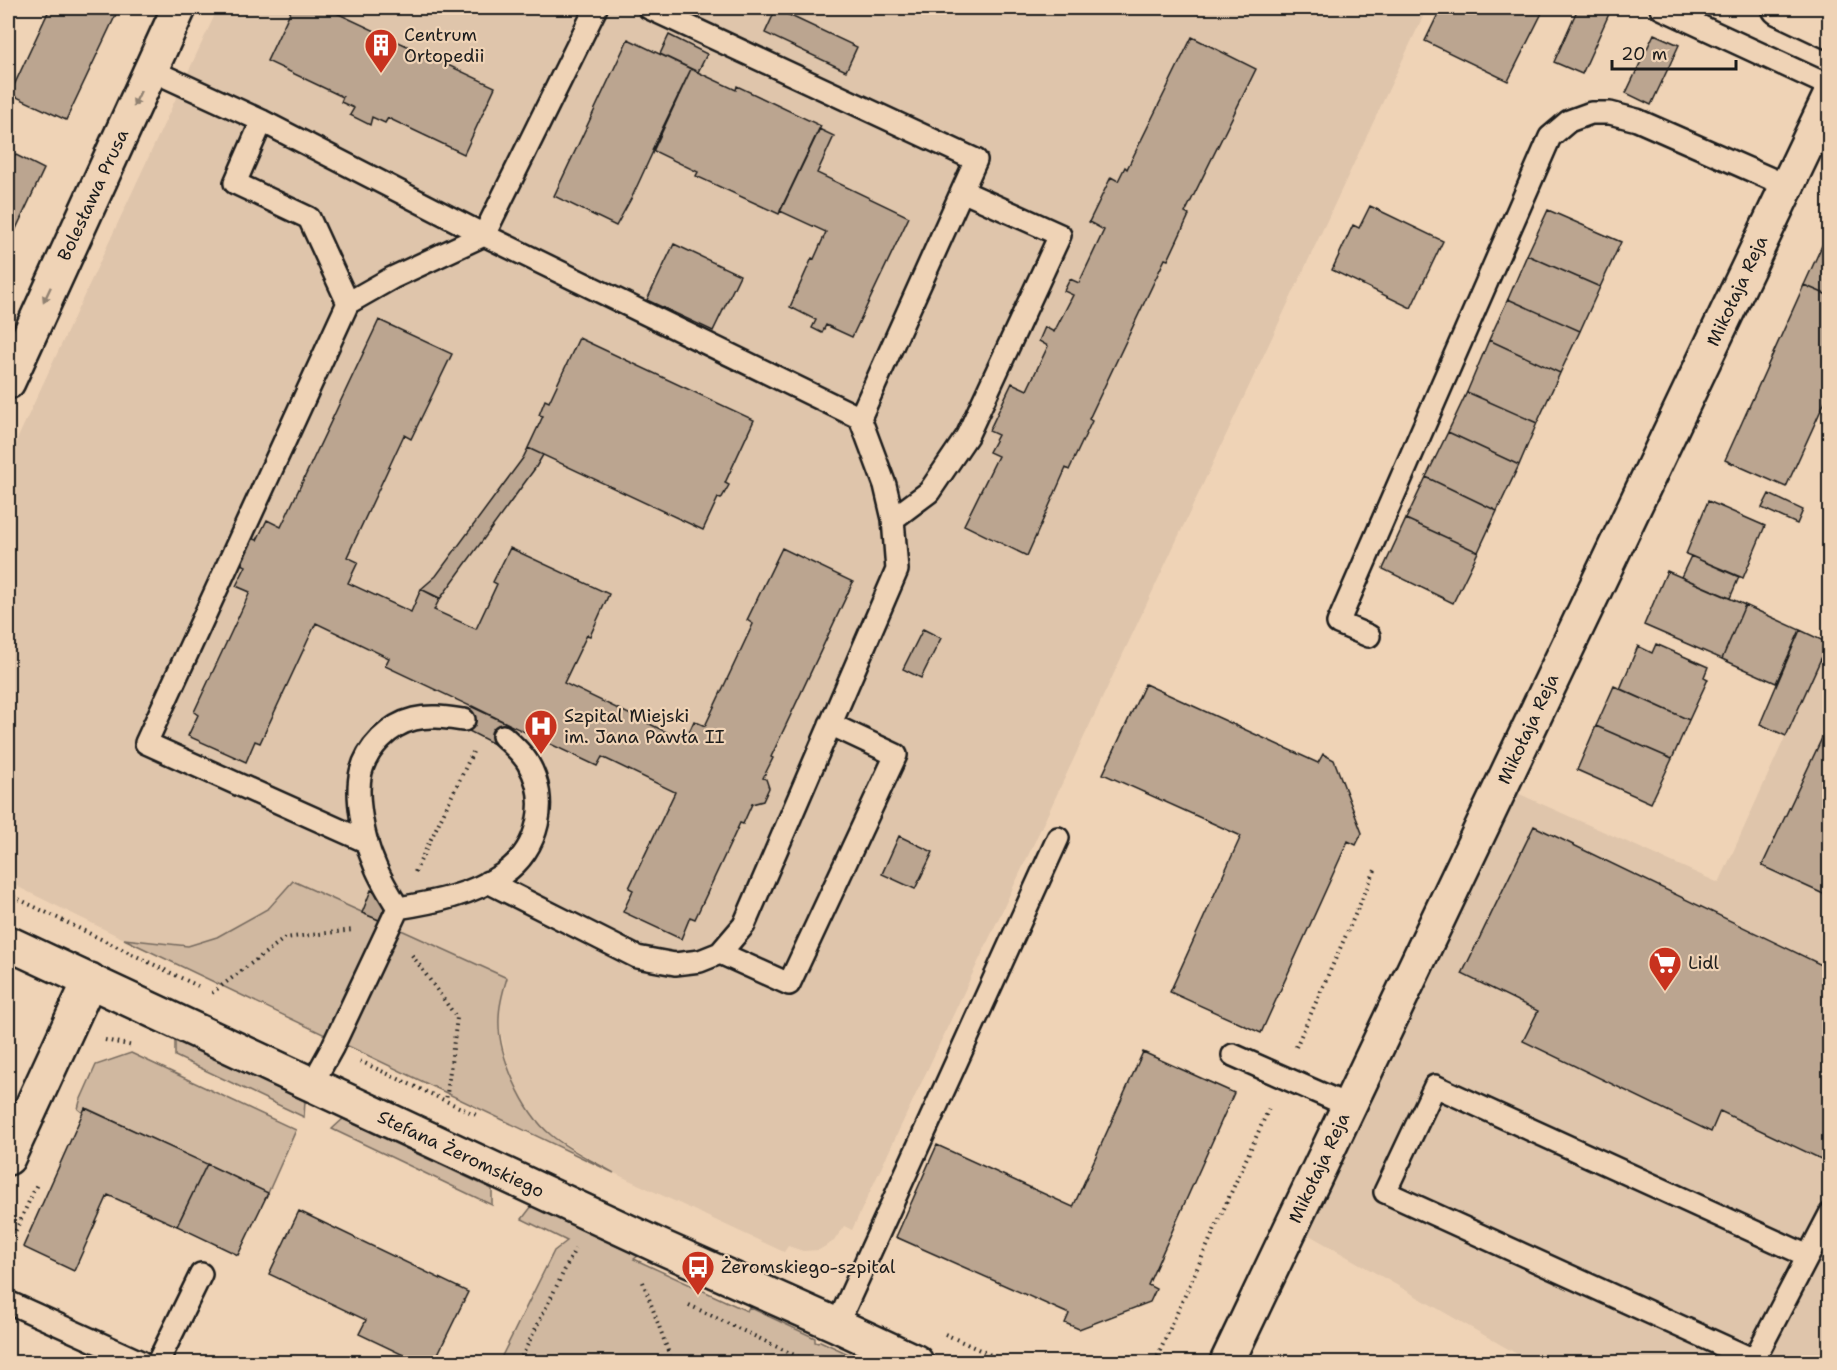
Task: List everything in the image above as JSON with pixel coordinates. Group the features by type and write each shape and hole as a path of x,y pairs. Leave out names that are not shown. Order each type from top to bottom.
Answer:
{"street":[{"name":"Bolesława Prusa","path":"8,382 179,8"},
{"path":"1779,8 1830,32"},
{"name":"Mikołaja Reja","path":"1227,1362 1830,96"},
{"name":"Stefana Żeromskiego","path":"8,943 659,1246 916,1362"},
{"path":"8,1158 90,980"}],"lane":[{"path":"367,842 146,743 348,303 392,278 484,235 596,8"},
{"path":"649,8 976,160 860,418"},
{"path":"1661,8 1830,86"},
{"path":"151,70 262,121 484,235 860,418 885,485 893,519 897,570 744,926 720,953 700,962 675,963 637,957 488,882"},
{"path":"1369,636 1338,623 1550,137 1569,121 1591,113 1610,113 1636,120 1787,186"},
{"path":"262,121 235,183 309,218 348,303"},
{"path":"893,519 929,492 967,436 1060,235 962,191"},
{"path":"394,917 367,842 360,804 360,773 371,750 388,731 413,719 434,717 464,720"},
{"path":"720,953 789,984 896,755 830,724"},
{"path":"312,1084 332,1048 394,917 458,896 504,873 523,856 533,838 539,819 541,800 536,781 528,762 503,736"},
{"path":"837,1325 1058,838"},
{"path":"1233,1055 1349,1106"},
{"path":"1808,1256 1435,1086 1385,1192 1754,1360 1830,1214"},
{"path":"158,1362 201,1274"},
{"path":"8,1302 141,1362"}],"path":[{"path":"394,917 476,746"},
{"path":"1155,1362 1376,868"},
{"path":"212,993 285,938 394,917"},
{"path":"394,917 457,1018 446,1101"},
{"path":"519,1362 575,1249"},
{"path":"653,1287 643,1282 672,1362"},
{"path":"685,1302 810,1362"},
{"path":"1826,1362 1830,1356"}],"shaded area":[{"name":"Szpital Miejski im. Jana Pawła II","path":"218,8 1427,8 852,1230 844,1226 834,1241 819,1250 803,1251 788,1246 784,1252 614,1173 551,1135 529,1112 509,1070 498,1020 507,978 293,881 269,908 217,937 188,946 124,939 8,882 8,459"},
{"path":"1829,640 1829,1362 1531,1362 1304,1232 1515,792 1719,883"},
{"path":"293,881 507,978 499,1018 502,1048 522,1097 531,1112 551,1135 614,1173 124,939 188,946 217,937 269,908"},
{"path":"175,1039 305,1101 304,1117 175,1056"},
{"path":"131,1053 296,1130 268,1193 86,1108 83,1113 78,1109 96,1065"},
{"path":"343,1119 492,1189 492,1205 332,1129"},
{"path":"532,1206 638,1256 634,1259 747,1311 749,1307 815,1338 815,1342 820,1341 853,1356 853,1360 856,1361 859,1358 867,1362 499,1362 554,1251 567,1241 522,1219"}],"building":[{"path":"50,8 119,8 66,120 10,94"},
{"name":"Centrum Ortopedii","path":"292,8 326,8 495,87 464,154 388,118 385,123 372,117 370,125 350,115 354,108 341,102 343,97 267,61"},
{"path":"1441,8 1544,9 1508,81 1425,41"},
{"path":"1578,8 1595,8 1609,14 1582,74 1554,62"},
{"path":"776,9 857,47 846,71 765,33"},
{"path":"1654,34 1679,45 1651,105 1626,93"},
{"path":"669,35 707,54 698,72 660,54"},
{"path":"1192,37 1256,69 1185,213 1189,215 1168,260 1165,259 1089,419 1092,421 1069,470 1066,468 1027,556 964,525 998,456 989,452 998,435 989,431 1012,383 1027,390 1048,346 1039,341 1045,327 1054,332 1073,295 1064,291 1070,279 1079,283 1104,230 1089,222 1111,177 1118,181 1125,167 1127,169"},
{"path":"628,39 691,69 632,197 616,226 554,196"},
{"path":"691,69 736,90 737,86 821,126 779,214 696,176 698,172 652,150"},
{"path":"819,129 834,136 817,173 909,217 852,337 826,325 822,333 812,328 816,320 790,307 826,232 780,211"},
{"path":"8,151 44,169 8,246"},
{"path":"1370,206 1443,241 1411,308 1332,270 1353,225 1359,228"},
{"path":"1548,210 1621,242 1600,287 1527,255"},
{"path":"1830,228 1830,296 1804,285"},
{"path":"674,244 740,275 713,331 647,300"},
{"path":"1527,255 1600,287 1580,331 1508,299"},
{"path":"1804,285 1830,296 1830,390 1786,487 1725,460"},
{"path":"1508,299 1580,331 1560,373 1489,340"},
{"path":"379,320 452,354 411,439 404,435 347,557 358,562 348,583 411,612 421,589 440,598 434,610 476,629 497,584 493,582 510,548 609,594 590,636 587,635 564,683 685,741 694,721 705,726 753,624 747,620 782,548 853,582 771,757 773,758 763,778 766,779 769,788 763,801 752,804 743,824 740,823 695,919 690,917 681,939 623,912 633,890 629,888 675,792 602,757 597,766 385,666 389,658 316,623 260,743 255,741 246,762 188,736 198,715 194,712 250,592 236,586 246,566 240,563 237,554 244,541 252,538 257,540 267,520 281,527"},
{"path":"579,338 754,420 725,483 729,485 721,499 718,498 703,530 528,448 543,416 539,415 545,400 549,402"},
{"path":"1489,340 1560,373 1537,423 1467,392"},
{"path":"1467,392 1537,423 1519,465 1448,432"},
{"path":"1448,432 1519,465 1497,511 1426,477"},
{"path":"528,448 543,455 440,599 421,589 436,576"},
{"path":"1426,477 1497,511 1478,552 1406,519"},
{"path":"1769,494 1803,510 1797,524 1762,508"},
{"path":"1708,501 1765,526 1743,578 1686,554"},
{"path":"1406,519 1478,552 1453,603 1383,569"},
{"path":"1691,556 1739,577 1730,598 1681,577"},
{"path":"1667,571 1745,605 1722,659 1644,625"},
{"path":"1745,605 1800,630 1776,683 1722,659"},
{"path":"923,629 941,638 921,678 903,669"},
{"path":"1800,630 1828,643 1786,736 1760,724"},
{"path":"1656,644 1708,667 1704,677 1708,679 1689,720 1620,689 1638,646 1652,653"},
{"path":"1145,684 1318,763 1323,754 1334,760 1362,833 1356,845 1348,841 1261,1033 1170,992 1241,836 1103,774"},
{"path":"1614,686 1689,720 1672,759 1596,726"},
{"path":"472,706 509,724 498,746 461,727"},
{"path":"1830,721 1830,897 1762,866"},
{"path":"1596,726 1672,759 1651,803 1577,770"},
{"name":"Lidl","path":"1534,826 1830,969 1830,1142 1821,1159 1720,1111 1711,1132 1523,1041 1538,1011 1462,974"},
{"path":"899,836 933,852 915,889 882,874"},
{"path":"371,890 389,898 379,920 362,913"},
{"path":"1143,1052 1234,1093 1148,1285 1156,1289 1150,1302 1079,1329 1065,1323 1069,1314 896,1237 937,1145 1073,1207"},
{"path":"85,1108 207,1164 177,1226 108,1195 74,1271 23,1247"},
{"path":"207,1164 268,1193 238,1255 177,1226"},
{"path":"299,1211 468,1292 434,1362 418,1362 359,1334 366,1320 269,1274"}],"place":[{"name":"Centrum Ortopedii","path":"381,74"},
{"name":"Szpital Miejski im. Jana Pawła II","path":"541,755"},
{"name":"Lidl","path":"1665,992"},
{"name":"Żeromskiego-szpital","path":"698,1296"}]}
